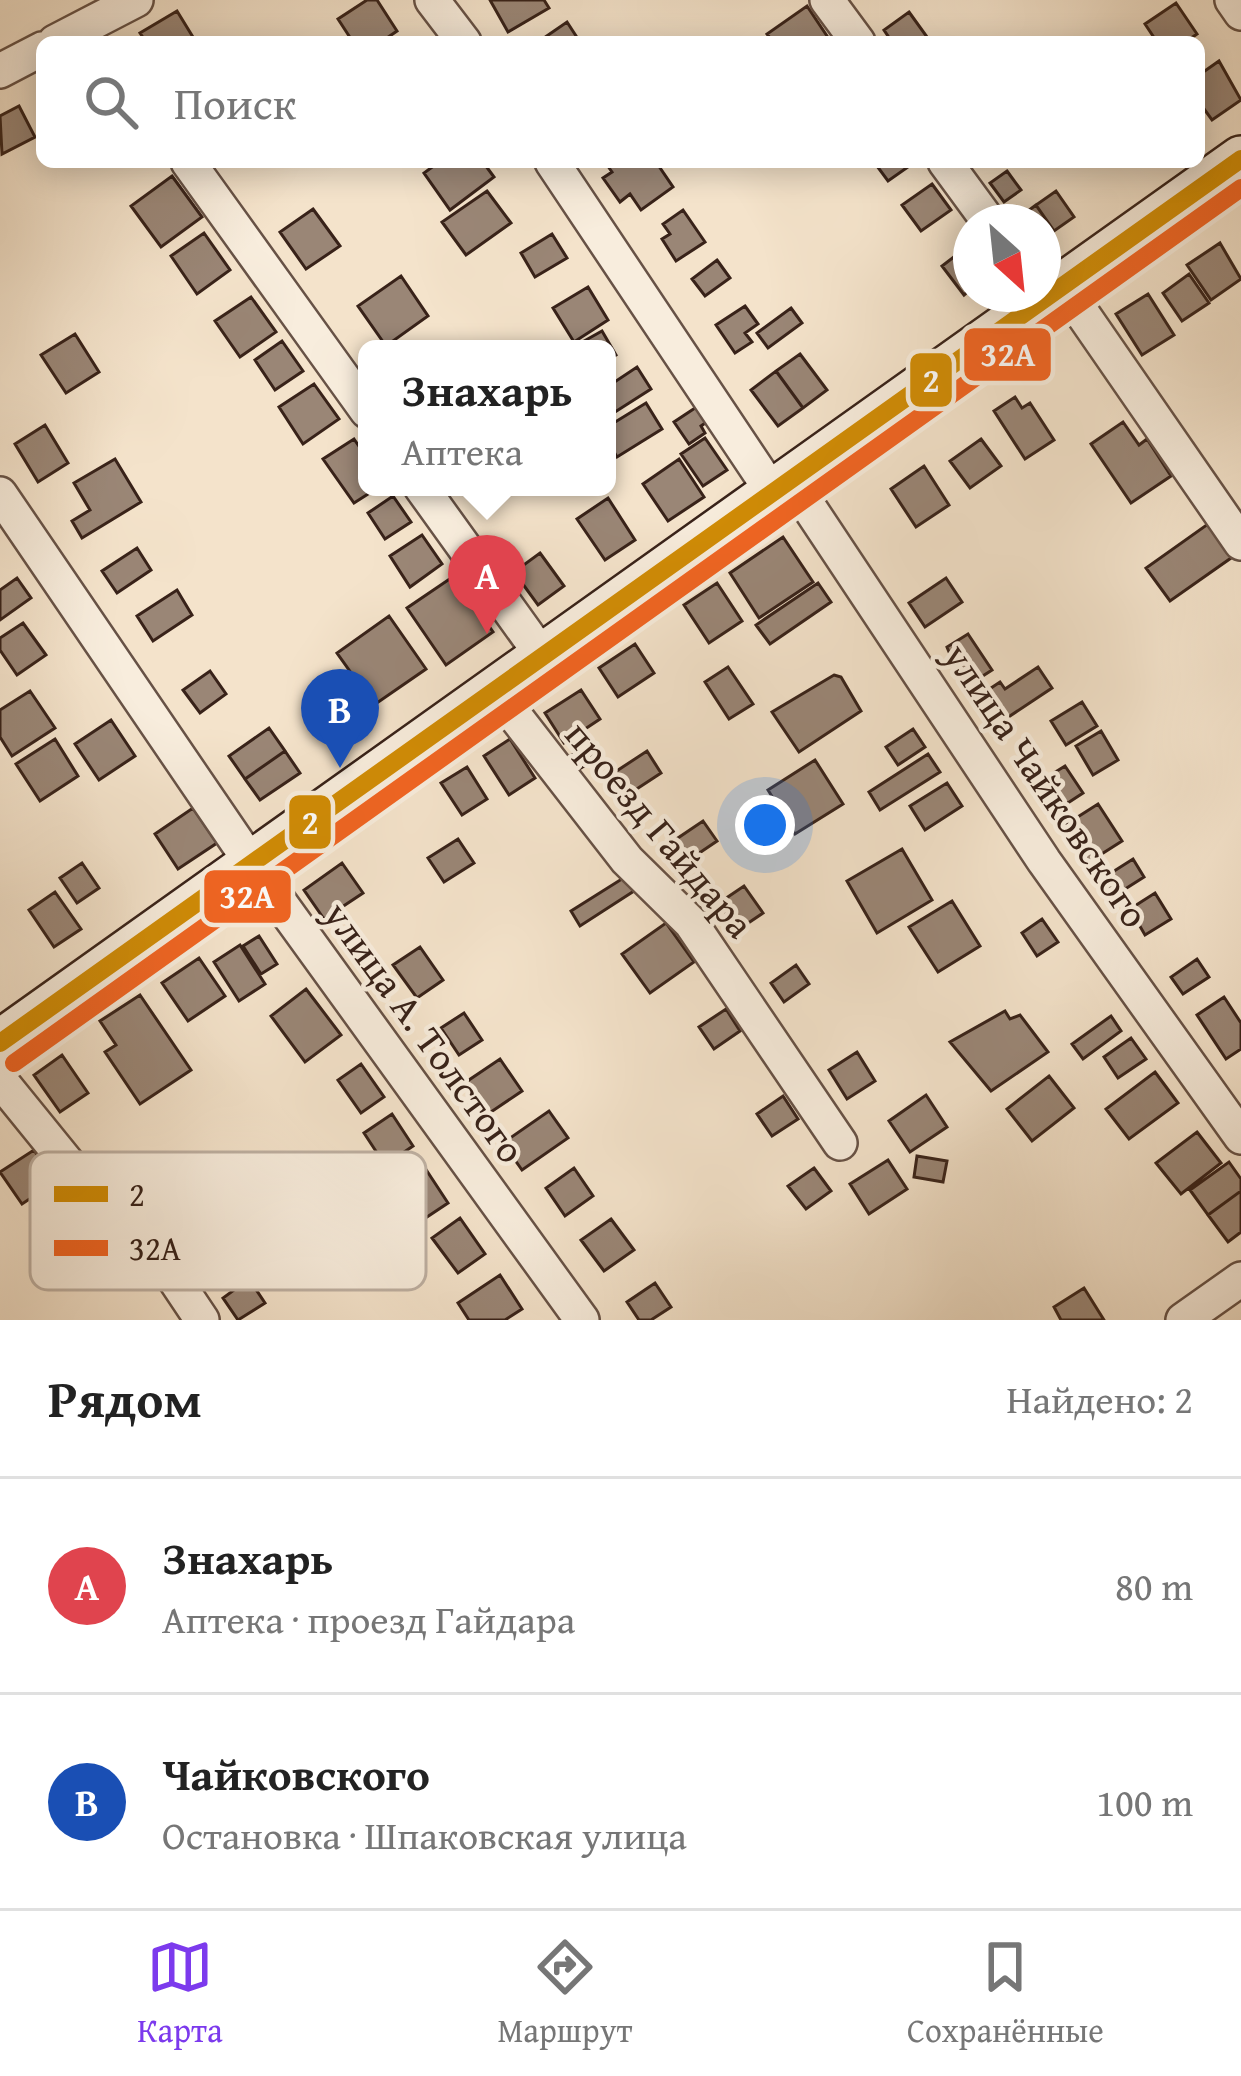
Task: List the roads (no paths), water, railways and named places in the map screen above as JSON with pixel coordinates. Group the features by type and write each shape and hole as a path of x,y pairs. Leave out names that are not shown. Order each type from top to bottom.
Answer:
{"main road":[{"path":"1061,283 1241,159"},
{"path":"0,1043 1020,312"}],"street":[{"path":"96,33 136,0"},
{"path":"432,0 459,36"},
{"path":"827,0 854,36"},
{"path":"1232,0 1241,13"},
{"path":"0,71 36,52"},
{"path":"192,168 358,398"},
{"name":"улица Чайковского","path":"556,168 1241,1137"},
{"path":"949,168 976,204"},
{"path":"1061,307 1241,543"},
{"name":"улица А. Толстого","path":"0,494 252,864 582,1320"},
{"path":"428,496 542,654"},
{"name":"проезд Гайдара","path":"494,689 613,843 691,923 840,1143"},
{"path":"0,1079 58,1152"},
{"path":"1183,1320 1241,1279"},
{"path":"182,1290 202,1320"}],"place":[{"name":"Знахарь","path":"487,634"},
{"name":"Чайковского","path":"340,768"}]}
